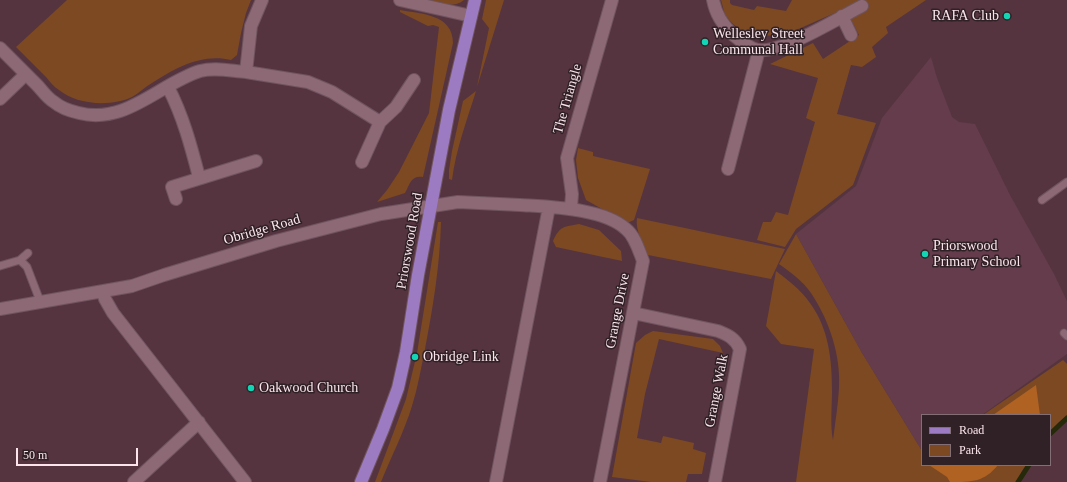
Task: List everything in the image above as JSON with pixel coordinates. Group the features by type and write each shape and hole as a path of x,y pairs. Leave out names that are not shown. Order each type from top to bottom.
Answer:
{"main road":[{"name":"Priorswood Road","path":"360,482 383,429 398,388 406,352 449,110 475,0"}],"street":[{"path":"246,72 251,26 262,0"},
{"path":"400,0 471,16"},
{"name":"The Triangle","path":"571,208 572,194 567,158 612,0"},
{"path":"713,0 721,22 726,28 738,39 759,50 780,47 793,42 862,6"},
{"path":"842,16 851,35"},
{"path":"0,48 53,102 70,111 83,114 98,116 117,113 188,76 202,71 215,69 246,72 308,82 332,92 380,122"},
{"path":"728,169 759,50"},
{"path":"0,99 26,74"},
{"path":"362,162 380,122 396,107 414,80"},
{"path":"168,87 179,108 200,177"},
{"path":"176,199 172,187 200,177 256,161"},
{"name":"Grange Drive","path":"431,207 458,202 571,208 604,217 619,224 627,229 635,241 643,261 600,482"},
{"name":"Obridge Road","path":"0,309 132,286 164,274 276,241 381,214 431,207"},
{"path":"496,482 549,207"},
{"path":"103,291 105,299 113,313 245,482"},
{"name":"Grange Walk","path":"633,313 718,331 730,336 737,342 740,348 715,482"},
{"path":"134,482 199,422"}],"lane":[{"path":"1042,200 1067,182"},
{"path":"0,266 20,260 28,253"},
{"path":"20,260 27,267 40,301"}],"shaded area":[{"name":"Priorswood Primary School","path":"931,57 937,78 952,117 959,122 975,124 1010,195 1054,274 1067,301 1067,354 983,414 921,414 921,449 862,353 796,234 856,186 882,118"},
{"path":"1036,385 1040,414 994,414"},
{"path":"930,466 997,466 988,475 977,480 950,482 947,477"}],"green space":[{"path":"67,0 251,0 246,13 237,55 231,60 220,58 199,60 189,63 161,77 132,97 114,102 94,103 75,99 57,89 16,47"},
{"path":"427,0 464,0 460,3 451,5"},
{"path":"486,0 504,0 477,87 489,28 482,19"},
{"path":"721,0 730,0 732,5 754,10 757,6 786,11 792,0 926,0 886,27 888,33 872,47 876,57 862,67 851,65 837,114 876,123 853,185 796,229 785,247 757,240 763,222 771,222 776,212 788,215 815,122 806,118 818,78 770,64 813,43 823,59 859,35 846,10 837,12 778,38 773,36 745,33 733,24 725,15"},
{"path":"400,10 434,17 442,21 448,26 452,33 453,43 423,177 416,177 413,179 405,193 377,202 399,172 429,113 439,27 433,25 428,26 400,12"},
{"path":"476,91 459,146 452,180 449,179 449,170 463,101"},
{"path":"578,148 593,152 593,156 650,169 634,220 627,223 586,200 578,178 576,160"},
{"path":"637,218 785,249 771,279 648,255 638,232"},
{"path":"438,222 441,222 436,286 416,392 405,425 381,482 375,482 406,399 417,353"},
{"path":"579,224 599,230 621,251 622,261 556,247 553,241 560,230"},
{"path":"796,234 862,353 921,449 921,466 1025,466 1017,482 796,482 814,349 781,344 766,326 776,271 803,294 816,313 825,334 831,368 831,422 833,440 839,388 838,363 836,351 828,326 817,303 804,285 779,264"},
{"path":"653,331 713,339 720,346 723,353 659,339 645,394 637,438 661,443 663,436 694,443 693,449 706,453 702,474 688,474 686,482 651,482 612,477 636,343 645,335"},
{"path":"1063,360 1067,364 1067,416 1058,423 1051,433 1051,414 984,414"}],"waterway":[{"path":"1051,433 1067,418"},
{"path":"1018,482 1028,466"}],"place":[{"name":"RAFA Club","path":"1007,16"},
{"name":"Wellesley Street Communal Hall","path":"705,42"},
{"name":"Priorswood Primary School","path":"925,254"},
{"name":"Obridge Link","path":"415,357"},
{"name":"Oakwood Church","path":"251,388"}]}
